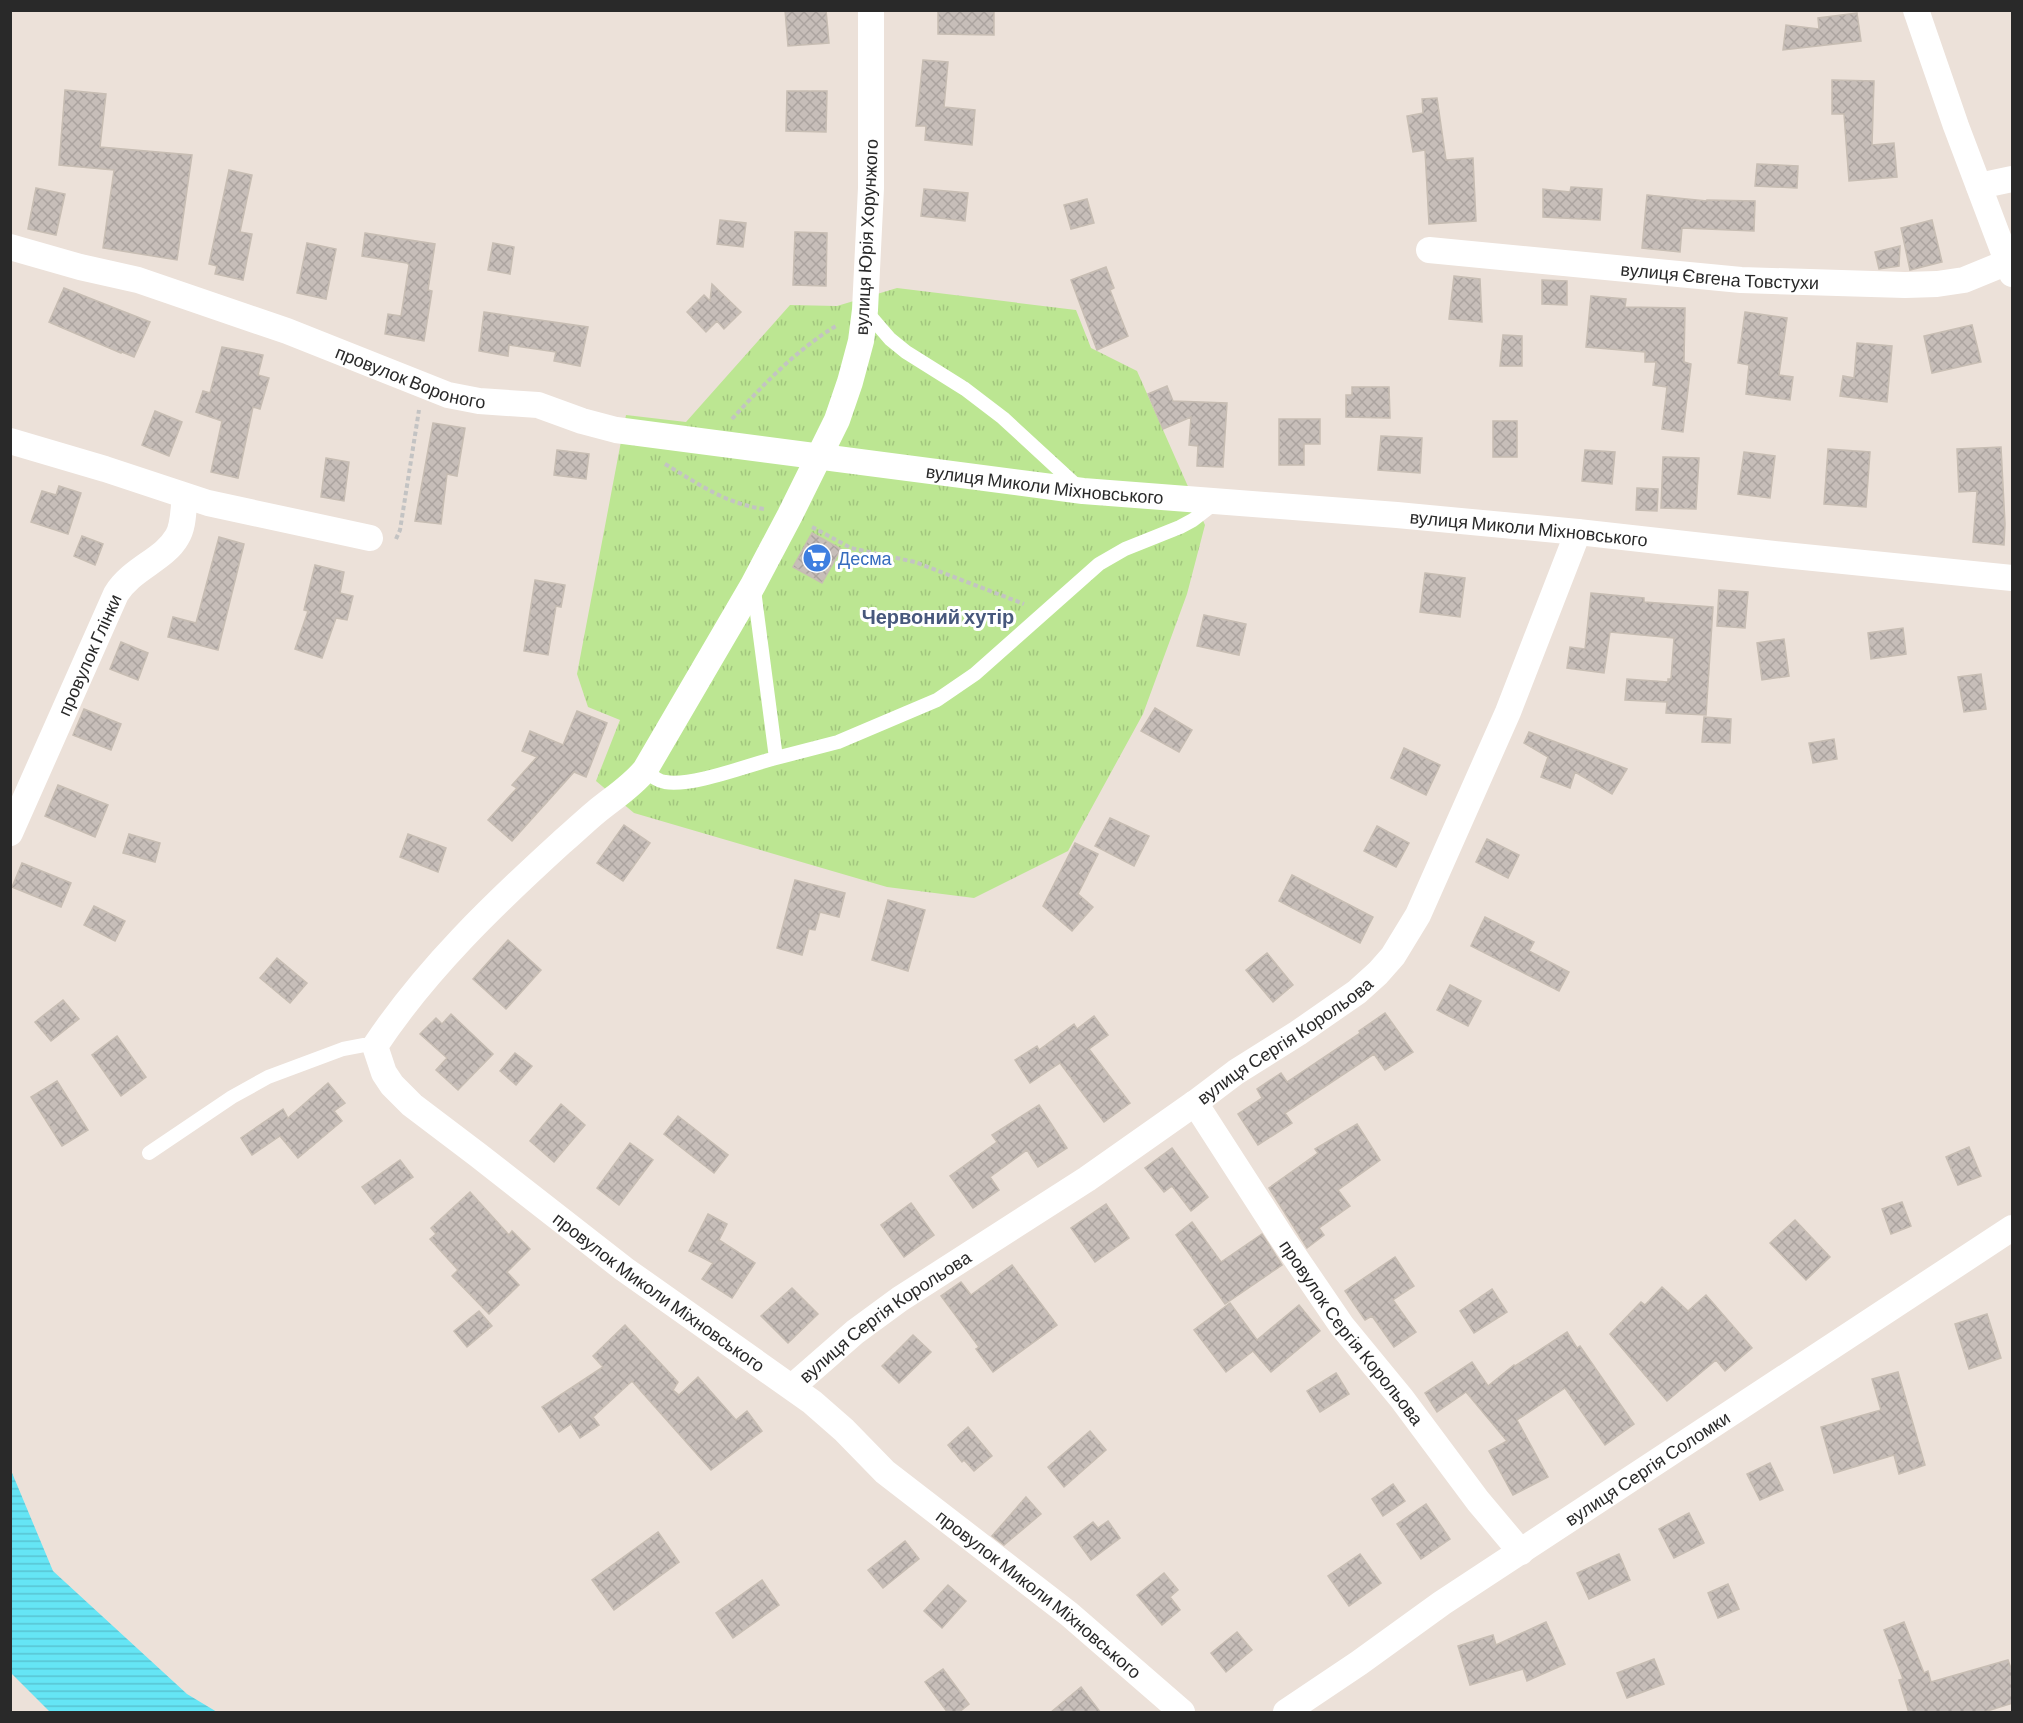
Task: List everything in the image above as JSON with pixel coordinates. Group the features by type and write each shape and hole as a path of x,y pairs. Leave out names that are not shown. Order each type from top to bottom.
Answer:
{"street":[{"name":"вулиця Юрія Хорунжого","path":"820,457 837,420 850,382 861,341 865,310 871,188 871,10"},
{"name":"вулиця Євгена Товстухи","path":"1429,250 1741,280 1937,284 1964,280 2010,268 1916,10"},
{"path":"1979,186 2013,179"},
{"name":"провулок Вороного","path":"10,247 80,267 138,280 287,331 423,386 460,398 538,405 582,421 616,430 820,457"},
{"path":"10,441 185,496 262,516 370,538"},
{"path":"375,1046 393,1018 419,986 491,909 574,831 645,770 753,585 820,457"},
{"name":"вулиця Миколи Міхновського","path":"820,457 1083,491 1215,503 1397,515 2013,578"},
{"name":"провулок Глінки","path":"10,832 109,609 123,583 177,539 185,496"},
{"name":"вулиця Сергія Корольова","path":"792,1387 855,1332 893,1304 1087,1179 1236,1072 1357,992 1378,973 1408,934 1508,712 1578,532"},
{"name":"провулок Миколи Міхновського","path":"375,1046 384,1073 392,1085 412,1105 624,1269 709,1331 792,1387 830,1417 885,1472 1069,1614 1182,1713"},
{"name":"провулок Сергія Корольова","path":"1195,1103 1342,1326 1408,1407 1478,1501 1521,1552"},
{"name":"вулиця Сергія Соломки","path":"1286,1713 1442,1603 2013,1228"}],"lane":[{"path":"865,310 890,339 906,352 965,389 1003,418 1083,491"},
{"path":"645,770 659,780 676,783 710,776 838,742 937,700 975,674 1110,556 1180,527 1215,503"},
{"path":"753,585 776,758"},
{"path":"149,1153 231,1096 268,1077 342,1049 364,1045 375,1046"}],"path":[{"path":"721,444 727,425 760,388 822,335 865,310"},
{"path":"370,538 391,542 398,537 423,386"},
{"path":"663,463 721,497 743,505 790,515 851,548 915,562 993,594 1048,609"}],"green space":[{"path":"897,288 1076,310 1091,348 1137,371 1205,525 1187,594 1143,714 1068,851 974,898 887,887 634,813 596,781 620,720 588,707 577,674 626,415 686,422 790,305 837,306"}],"water":[{"path":"10,1468 53,1571 187,1694 217,1712 50,1712 11,1673"}],"building":[{"path":"785,10 826,10 829,43 788,46"},
{"path":"938,10 994,10 994,35 938,34"},
{"path":"1857,13 1861,41 1783,50 1786,25 1819,29 1818,18"},
{"path":"923,60 948,62 944,107 975,110 972,145 925,140 926,126 916,126"},
{"path":"1832,80 1874,81 1872,145 1894,143 1897,177 1849,181 1844,114 1832,114"},
{"path":"65,90 106,94 100,147 192,155 177,260 103,248 114,170 59,165"},
{"path":"787,91 827,91 826,132 786,131"},
{"path":"1437,98 1446,160 1473,158 1476,221 1429,224 1425,150 1413,152 1407,116 1423,113 1422,99"},
{"path":"1757,164 1798,166 1797,188 1755,186"},
{"path":"229,170 252,175 240,232 252,234 243,280 215,274 217,266 209,264"},
{"path":"1571,187 1602,189 1600,220 1543,217 1543,189 1570,192"},
{"path":"36,188 65,194 56,235 28,229"},
{"path":"924,189 968,193 965,221 921,216"},
{"path":"1647,195 1707,201 1755,201 1754,231 1682,228 1680,252 1642,248"},
{"path":"1087,199 1094,223 1071,229 1064,205"},
{"path":"720,220 746,223 743,247 717,244"},
{"path":"1932,220 1942,262 1910,270 1901,228"},
{"path":"795,232 827,233 826,286 793,285"},
{"path":"365,233 435,244 428,290 432,291 424,341 385,334 388,314 401,316 409,265 362,256"},
{"path":"307,243 336,249 326,299 297,293"},
{"path":"493,243 514,247 510,274 488,270"},
{"path":"1900,246 1899,266 1879,269 1875,252"},
{"path":"1106,267 1114,288 1110,290 1128,336 1097,350 1071,280"},
{"path":"1454,276 1480,279 1482,322 1449,319"},
{"path":"1542,280 1567,281 1567,305 1542,304"},
{"path":"712,284 741,312 724,329 717,321 706,332 687,312 704,295 710,301"},
{"path":"64,288 150,322 134,357 49,322"},
{"path":"1591,296 1626,299 1625,307 1685,308 1684,362 1691,364 1683,432 1662,429 1667,387 1653,385 1656,362 1645,362 1645,352 1586,347"},
{"path":"484,312 588,327 580,366 554,361 556,352 509,345 508,356 479,351"},
{"path":"1745,312 1787,318 1779,375 1793,377 1790,400 1746,394 1749,365 1738,363"},
{"path":"1972,325 1981,362 1932,373 1924,336"},
{"path":"1503,335 1522,336 1522,366 1500,366"},
{"path":"1857,343 1892,346 1887,402 1840,396 1843,376 1854,378"},
{"path":"222,347 263,355 258,375 269,378 260,409 253,407 238,478 211,472 222,421 196,412 203,391 210,393"},
{"path":"1167,386 1173,401 1227,403 1223,467 1197,466 1198,446 1189,445 1191,417 1163,429 1148,394"},
{"path":"1352,387 1389,387 1390,418 1346,417 1346,395 1352,395"},
{"path":"155,411 182,422 169,456 142,445"},
{"path":"1279,419 1320,419 1320,444 1304,444 1304,465 1279,465"},
{"path":"1493,421 1517,421 1517,457 1493,457"},
{"path":"433,423 465,428 457,476 447,474 441,524 415,521"},
{"path":"1381,436 1422,438 1420,473 1378,470"},
{"path":"2001,447 2004,545 1973,542 1977,491 1959,492 1957,449"},
{"path":"1828,449 1870,452 1866,507 1824,504"},
{"path":"557,450 589,454 586,479 554,475"},
{"path":"1585,450 1615,452 1612,484 1582,481"},
{"path":"1744,452 1775,456 1770,498 1738,494"},
{"path":"1663,457 1699,458 1696,509 1661,508"},
{"path":"326,458 349,462 344,501 321,497"},
{"path":"59,486 81,493 68,534 31,522 42,491 56,495"},
{"path":"1637,488 1658,489 1657,511 1636,510"},
{"path":"812,533 841,549 822,583 793,567"},
{"path":"82,536 103,544 95,565 74,556"},
{"path":"219,537 244,544 218,650 168,637 173,617 196,623"},
{"path":"315,565 344,572 340,593 353,596 347,620 336,618 322,658 295,649 308,611 304,610"},
{"path":"1425,573 1465,578 1460,617 1420,612"},
{"path":"535,580 565,585 561,607 556,606 548,655 524,651"},
{"path":"1719,590 1748,592 1745,628 1717,626"},
{"path":"1591,593 1644,598 1644,602 1713,607 1706,715 1666,713 1667,702 1625,700 1627,679 1668,682 1668,679 1671,679 1674,638 1610,632 1604,673 1567,668 1570,647 1585,649"},
{"path":"1204,615 1246,624 1239,655 1197,646"},
{"path":"1903,628 1906,654 1871,659 1868,633"},
{"path":"1784,639 1789,676 1762,680 1757,643"},
{"path":"121,642 148,653 138,680 110,669"},
{"path":"1981,674 1986,709 1964,712 1958,677"},
{"path":"1155,708 1192,730 1179,752 1141,731"},
{"path":"84,709 121,724 111,750 73,735"},
{"path":"577,711 607,723 586,777 574,772 512,841 488,820 517,788 512,785 537,757 522,751 530,731 563,745"},
{"path":"1704,717 1731,719 1730,743 1702,742"},
{"path":"1529,732 1627,769 1612,794 1575,772 1570,788 1541,777 1548,757 1524,743"},
{"path":"1834,739 1837,759 1813,763 1809,743"},
{"path":"1404,748 1440,765 1426,795 1391,778"},
{"path":"58,785 108,805 95,837 45,816"},
{"path":"1110,818 1149,836 1134,866 1095,846"},
{"path":"624,825 650,843 623,881 597,863"},
{"path":"1377,826 1409,843 1396,867 1364,851"},
{"path":"129,834 160,843 155,862 123,853"},
{"path":"408,834 446,848 438,872 400,857"},
{"path":"1487,839 1519,855 1508,878 1476,862"},
{"path":"1075,843 1098,854 1078,894 1093,907 1072,931 1043,906"},
{"path":"22,863 71,883 61,907 12,887"},
{"path":"1292,875 1373,917 1360,943 1279,901"},
{"path":"795,880 845,893 839,917 820,912 815,930 809,929 802,955 777,948"},
{"path":"888,900 925,910 908,971 872,960"},
{"path":"94,906 125,921 115,941 84,925"},
{"path":"1485,917 1534,942 1529,951 1569,972 1559,991 1471,946"},
{"path":"508,940 541,970 506,1009 473,979"},
{"path":"1267,953 1293,985 1273,1002 1246,970"},
{"path":"277,958 307,983 290,1003 260,978"},
{"path":"1450,985 1481,1001 1468,1026 1437,1010"},
{"path":"63,1000 79,1019 51,1041 35,1022"},
{"path":"1385,1013 1413,1052 1385,1070 1374,1054 1285,1113 1292,1123 1258,1145 1238,1114 1262,1098 1257,1089 1281,1073 1287,1082 1360,1033 1359,1031"},
{"path":"451,1014 493,1054 458,1090 436,1070 447,1058 420,1034 436,1018 442,1024"},
{"path":"1094,1016 1108,1035 1089,1049 1130,1103 1104,1122 1060,1063 1030,1083 1015,1060 1037,1046 1039,1050 1074,1024 1077,1029"},
{"path":"117,1036 146,1077 121,1096 92,1055"},
{"path":"515,1053 532,1066 516,1085 500,1071"},
{"path":"57,1081 88,1130 62,1146 31,1097"},
{"path":"328,1083 345,1103 334,1111 342,1121 298,1158 280,1136 252,1155 241,1138 283,1109 288,1118"},
{"path":"561,1104 585,1125 554,1162 530,1141"},
{"path":"1039,1105 1067,1148 1038,1167 1027,1150 990,1177 999,1190 973,1208 950,1176 997,1142 992,1135"},
{"path":"678,1116 728,1155 714,1173 664,1134"},
{"path":"1357,1124 1380,1160 1338,1190 1350,1206 1319,1228 1324,1235 1307,1248 1269,1188 1318,1153 1315,1149"},
{"path":"630,1143 653,1160 619,1205 597,1188"},
{"path":"1969,1147 1981,1176 1958,1185 1946,1157"},
{"path":"1172,1148 1208,1197 1191,1211 1172,1186 1164,1192 1145,1168"},
{"path":"400,1160 413,1177 375,1204 362,1187"},
{"path":"470,1192 509,1235 512,1231 530,1249 507,1272 519,1285 489,1314 452,1276 458,1270 430,1239 436,1234 431,1228"},
{"path":"1902,1202 1911,1226 1891,1234 1882,1209"},
{"path":"911,1203 934,1235 904,1257 881,1225"},
{"path":"1106,1204 1129,1238 1095,1262 1071,1228"},
{"path":"708,1214 727,1224 719,1240 755,1263 732,1298 702,1279 713,1263 689,1251"},
{"path":"1795,1220 1830,1257 1806,1280 1770,1243"},
{"path":"1192,1222 1221,1262 1262,1234 1282,1265 1225,1304 1176,1235"},
{"path":"1395,1257 1414,1286 1393,1300 1416,1332 1394,1347 1372,1316 1365,1320 1345,1291"},
{"path":"1012,1265 1057,1325 993,1372 976,1349 979,1347 941,1296 961,1282 971,1295"},
{"path":"1662,1287 1688,1311 1706,1295 1752,1348 1725,1371 1716,1360 1667,1401 1610,1334 1641,1302 1645,1305"},
{"path":"792,1288 818,1314 788,1343 761,1316"},
{"path":"1492,1289 1507,1312 1474,1333 1460,1311"},
{"path":"1230,1303 1257,1340 1299,1305 1320,1331 1271,1372 1253,1351 1226,1372 1194,1330"},
{"path":"479,1311 492,1326 467,1347 454,1331"},
{"path":"1987,1314 2001,1358 1969,1369 1955,1324"},
{"path":"625,1325 678,1382 673,1390 679,1395 698,1377 736,1420 747,1411 762,1431 711,1470 632,1381 593,1417 599,1425 580,1438 571,1424 559,1432 542,1407 603,1367 593,1356"},
{"path":"1567,1332 1577,1348 1580,1346 1634,1424 1605,1445 1565,1388 1517,1420 1548,1477 1513,1495 1489,1451 1507,1441 1466,1392 1437,1412 1425,1393 1472,1362 1488,1386 1514,1365"},
{"path":"913,1335 931,1352 899,1383 882,1366"},
{"path":"1898,1372 1925,1465 1899,1474 1894,1455 1834,1473 1821,1427 1881,1410 1872,1379"},
{"path":"1336,1373 1349,1394 1320,1412 1307,1391"},
{"path":"968,1427 992,1456 974,1471 964,1460 962,1462 948,1445"},
{"path":"1090,1431 1106,1450 1064,1487 1048,1467"},
{"path":"1770,1463 1783,1490 1760,1500 1747,1474"},
{"path":"1393,1484 1405,1501 1383,1516 1372,1499"},
{"path":"1026,1497 1041,1514 1004,1545 992,1536"},
{"path":"1426,1504 1450,1539 1421,1559 1397,1524"},
{"path":"1689,1513 1704,1543 1674,1558 1659,1529"},
{"path":"1108,1521 1120,1538 1091,1560 1074,1537 1093,1522 1098,1528"},
{"path":"658,1532 679,1562 614,1610 592,1580"},
{"path":"905,1541 919,1559 883,1588 868,1570"},
{"path":"1360,1554 1381,1583 1349,1606 1328,1576"},
{"path":"1619,1554 1630,1580 1589,1599 1577,1573"},
{"path":"1164,1573 1178,1590 1170,1597 1180,1610 1162,1625 1137,1595"},
{"path":"762,1580 779,1605 733,1638 716,1613"},
{"path":"1728,1584 1739,1609 1718,1618 1708,1593"},
{"path":"948,1585 966,1601 942,1628 924,1611"},
{"path":"1546,1622 1565,1664 1527,1681 1523,1669 1470,1685 1458,1646 1493,1635 1496,1645"},
{"path":"1904,1622 1924,1673 1928,1671 1931,1682 2008,1660 2013,1674 2013,1703 1981,1713 1909,1713 1899,1680 1903,1679 1884,1630"},
{"path":"1237,1632 1252,1650 1226,1672 1211,1653"},
{"path":"1654,1659 1664,1684 1627,1698 1617,1673"},
{"path":"943,1669 969,1704 958,1713 948,1713 925,1682"},
{"path":"1081,1687 1101,1713 1050,1713"}],"place":[{"name":"Десма","path":"817,558"}],"district":[{"name":"Червоний хутір","path":"938,616"}]}
